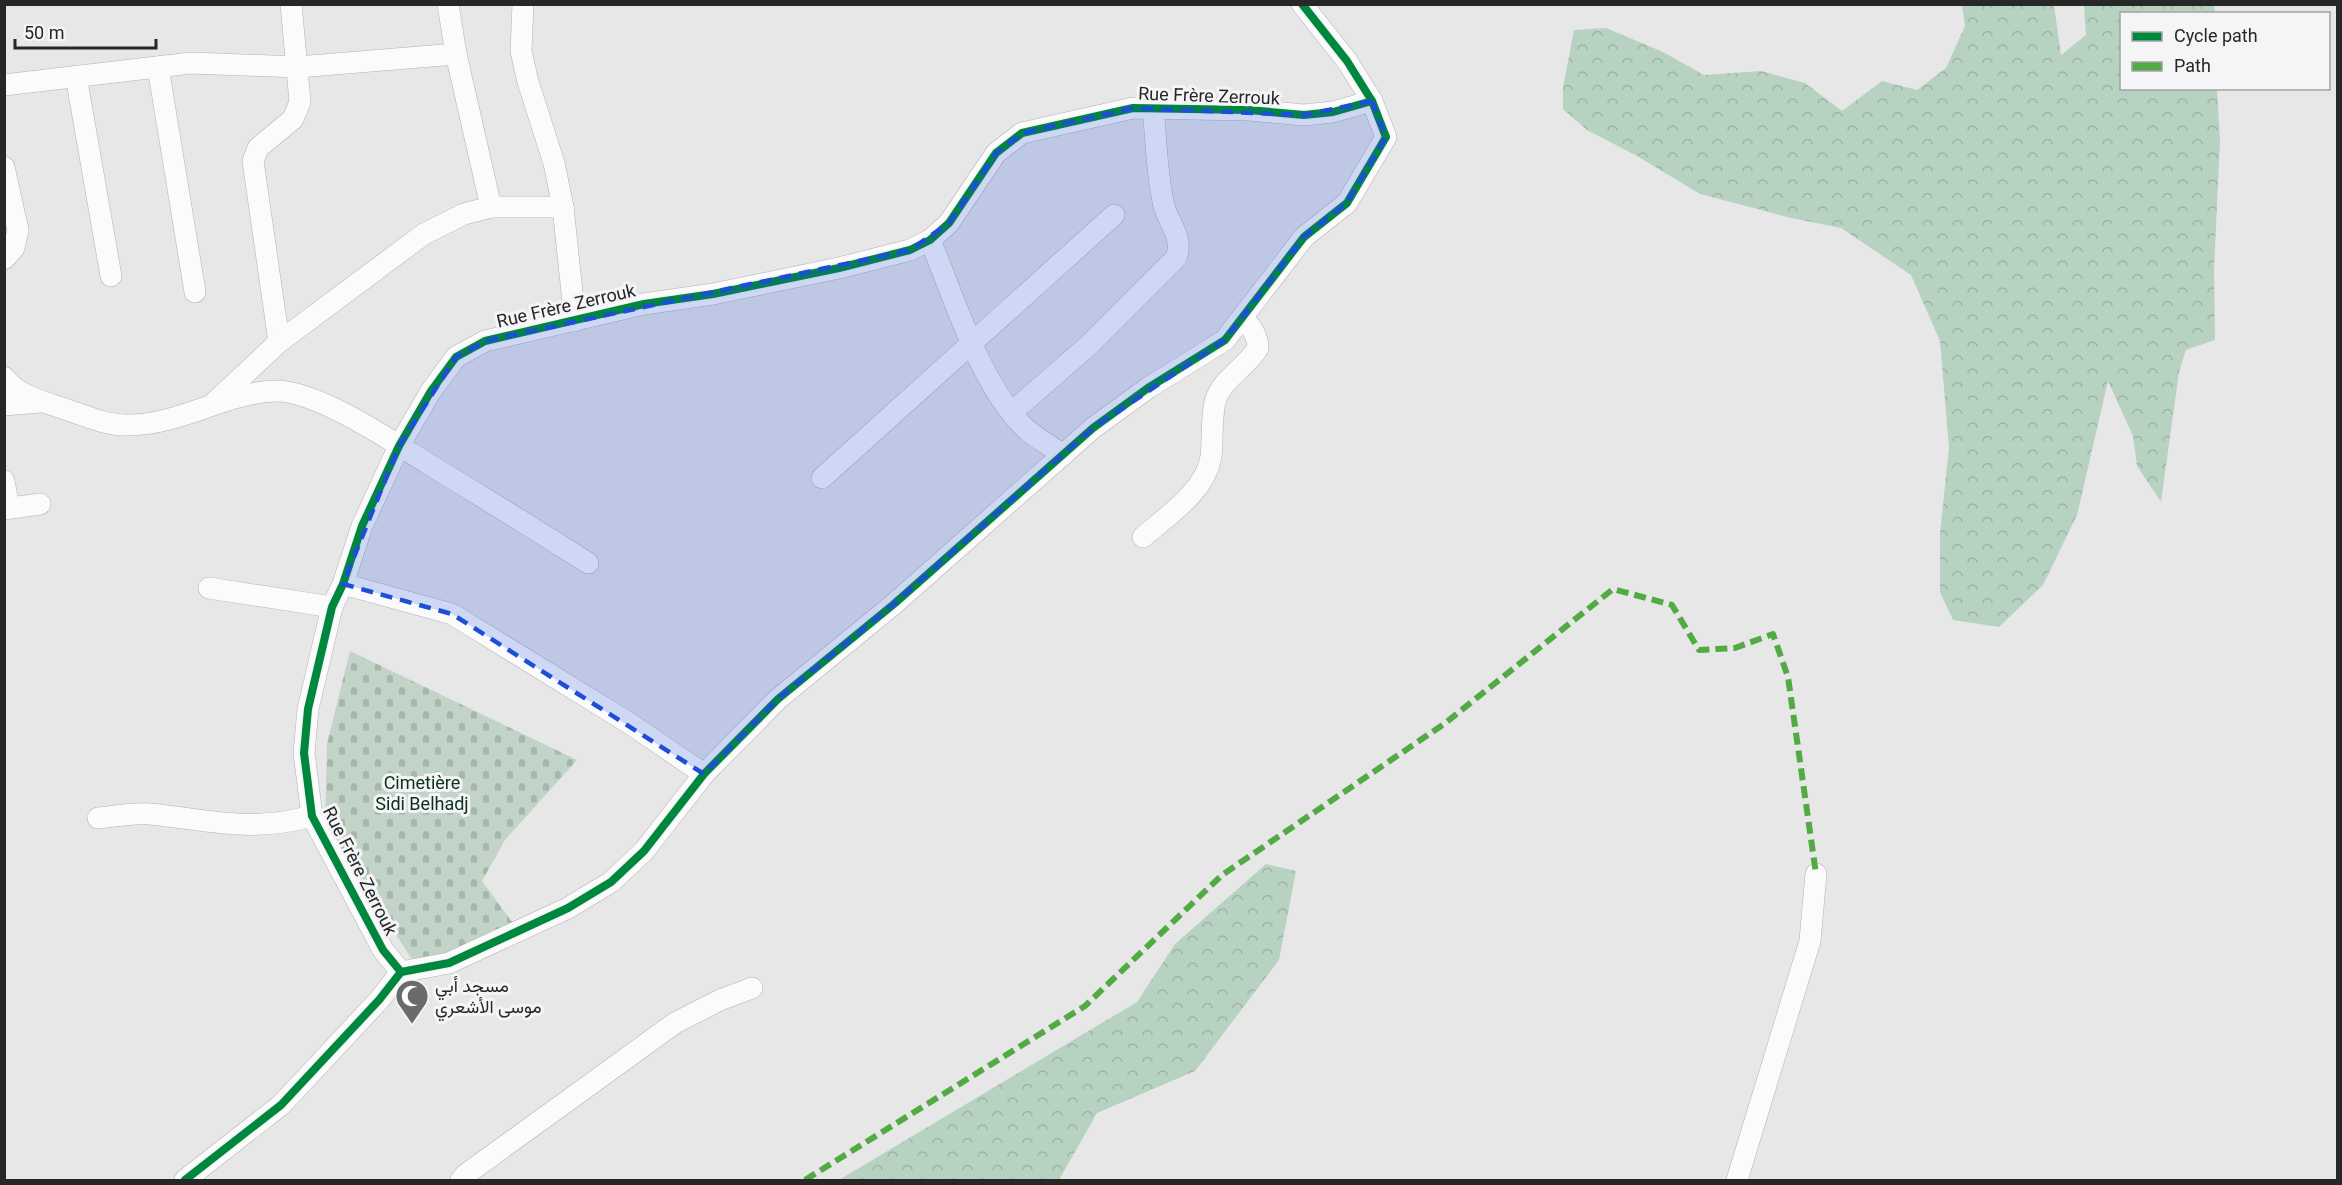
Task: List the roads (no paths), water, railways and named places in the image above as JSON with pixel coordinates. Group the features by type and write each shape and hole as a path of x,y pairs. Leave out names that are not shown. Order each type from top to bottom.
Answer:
{"street":[{"path":"279,342 253,161 258,148 292,119 300,102 291,4"},
{"path":"448,4 456,54 491,207"},
{"path":"523,4 521,51 528,82 554,163 564,207 575,321"},
{"path":"185,1180 281,1105 379,1000 401,972 449,963 568,908 611,882 644,851 704,774 777,699 894,604 1093,428 1148,388 1225,340 1304,237 1347,203 1386,137 1372,101 1347,61 1302,4"},
{"path":"5,86 191,63 298,67 456,54"},
{"path":"158,67 195,292"},
{"path":"76,76 111,276"},
{"name":"Rue Frère Zerrouk","path":"401,972 383,950 312,816 304,753 308,709 332,607 343,584 362,526 399,446 431,391 456,357 485,341 644,304 713,294 839,268 910,250 930,240 949,223 996,153 1022,133 1133,108 1249,110 1304,115 1334,112 1372,101"},
{"path":"1012,412 1089,345 1176,258 1180,249 1178,237 1164,206 1152,108"},
{"path":"4,167 18,230 14,248 4,259"},
{"path":"213,404 279,342 424,234 465,214 491,207 564,207"},
{"path":"822,478 1114,215"},
{"path":"930,240 995,391 1022,426 1063,455"},
{"path":"1143,537 1188,497 1205,478 1210,459 1215,402 1224,384 1258,348 1255,333 1243,317"},
{"path":"4,377 10,386 41,402 128,426 163,422 213,404 251,394 276,391 301,395 324,404 399,446 588,563"},
{"path":"4,405 41,402"},
{"path":"4,481 7,509 40,504"},
{"path":"343,584 452,614 629,723 704,774"},
{"path":"209,588 332,607"},
{"path":"98,818 147,814 245,826 284,824 312,816"},
{"path":"1737,1180 1810,941 1816,874"},
{"path":"461,1180 474,1168 675,1023 720,1000 752,988"}],"place":[{"name":"مسجد أبي موسى الأشعري","path":"412,1025"}],"park label":[{"name":"Cimetière Sidi Belhadj","path":"422,793"}]}
